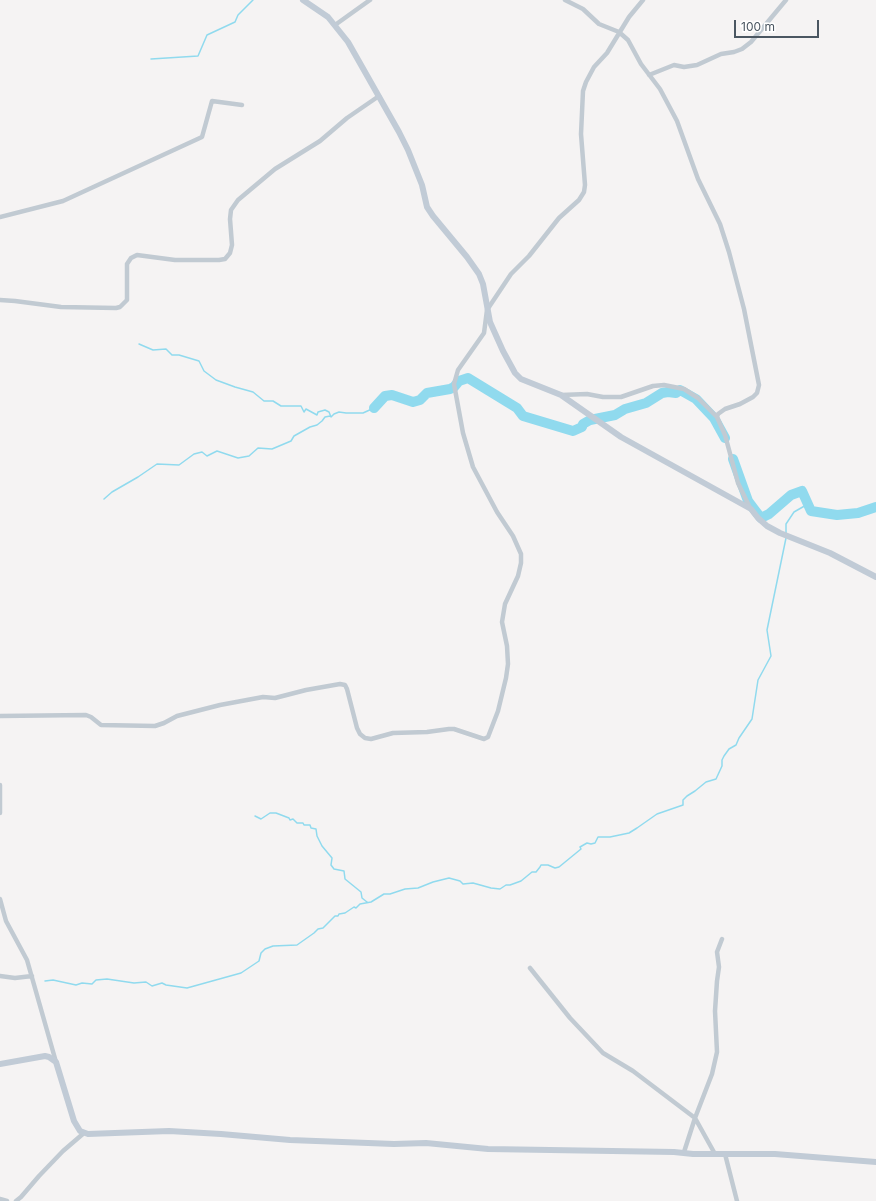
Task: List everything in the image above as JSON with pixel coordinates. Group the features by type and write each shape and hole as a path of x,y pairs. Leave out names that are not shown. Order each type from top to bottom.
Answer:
{"street":[{"path":"303,0 328,17 335,25 348,42 379,96 408,150 422,185 427,207 479,274 483,284 490,322 515,373 529,384 561,396 620,437 751,509"},
{"path":"335,25 370,0"},
{"path":"565,0 583,9 599,24 619,32 628,40 641,64 660,89 677,120 698,178 720,224 744,309 758,375 758,388 753,397 740,404 725,409 718,414 717,417"},
{"path":"0,716 86,715 101,725 155,726 178,716 220,705 263,698 275,698 306,690 340,684 345,686 347,689 357,728 360,734 365,738 371,739 393,734 449,729 454,729 484,739 488,737 498,711 506,678 508,664 507,646 502,622 505,604 518,576 521,563 521,554 518,545 494,507 473,467 463,433 454,384 458,370 484,333 487,310 511,274 559,218 579,200 584,192 585,185 581,134 583,91 590,74 607,53 629,17 643,0"},
{"path":"649,75 674,65 684,67 697,66 721,54 742,49 751,42 786,0"},
{"path":"0,300 61,307 116,308 120,307 127,300 127,264 130,258 137,255 175,260 225,259 230,253 232,245 230,219 231,210 238,200 275,168 320,141 347,118 379,96"},
{"path":"0,217 63,201 202,137 212,101 242,104"},
{"path":"561,396 581,394 622,397 653,386 664,385 684,389 698,398 717,417 725,435 738,483 751,509 758,518 767,526 780,533 830,554 876,577"},
{"path":"0,785 0,813"},
{"path":"0,899 6,921 27,960 74,1121 78,1128 84,1133 92,1135 126,1132 221,1134 290,1140 426,1143 488,1150 775,1154 876,1162"},
{"path":"684,1152 712,1074 716,1052 715,1011 719,967 717,952 722,939"},
{"path":"530,968 570,1018 603,1053 633,1072 695,1118 715,1154"},
{"path":"0,976 15,978 32,976"},
{"path":"0,1064 45,1056 56,1062"},
{"path":"16,1201 63,1151 84,1133"},
{"path":"725,1154 737,1201"},
{"path":"0,1199 7,1201"}],"waterway":[{"path":"151,59 198,56 207,35 235,22 238,15 253,0"},
{"path":"139,344 153,350 166,349 172,355 179,355 199,361 204,371 216,380 253,392 264,401 273,401 281,406 301,406 304,412 306,409 317,415 318,412 325,410 329,412 331,417 339,412 363,413 374,408"},
{"path":"374,408 385,396 392,395 413,402 420,400 427,393 450,389 459,381 468,378 517,408 523,416 573,431 582,427 583,424 590,420 615,415 625,409 646,403 662,393 676,393 680,390 696,399 714,418 725,438"},
{"path":"104,499 112,492 157,464 179,465 194,454 202,452 207,456 217,451 238,458 249,456 258,448 272,449 291,441 294,436 310,427 317,425 325,417 330,416"},
{"path":"733,459 748,501 761,518 769,514 791,495 802,491 811,511 837,515 858,513 876,507"},
{"path":"786,534 786,524 794,512 808,504"},
{"path":"45,981 53,980 76,985 82,983 92,984 96,980 107,979 134,983 146,982 152,986 162,983 187,988 241,973 259,961 261,953 265,949 273,946 297,945 318,929 323,928 335,916 345,913 354,907 356,908 360,904 371,902 384,894 390,894 405,889 418,888 449,878 460,881 463,884 473,883 500,889 506,885 521,881 532,872 536,872 541,865 548,865 555,868 559,867 581,849 580,847 587,843 595,843 598,837 610,837 629,833 657,814 683,805 683,800 687,796 706,782 716,779 722,766 724,756 729,749 736,745 752,719 758,680 771,656 767,630 786,538"},
{"path":"255,816 261,819 270,813 276,813 289,818 290,820 293,819 297,823 310,825 311,828 316,829 317,836 322,846 332,858 331,865 334,869 344,871 345,879 361,892 362,898 367,902"}]}
